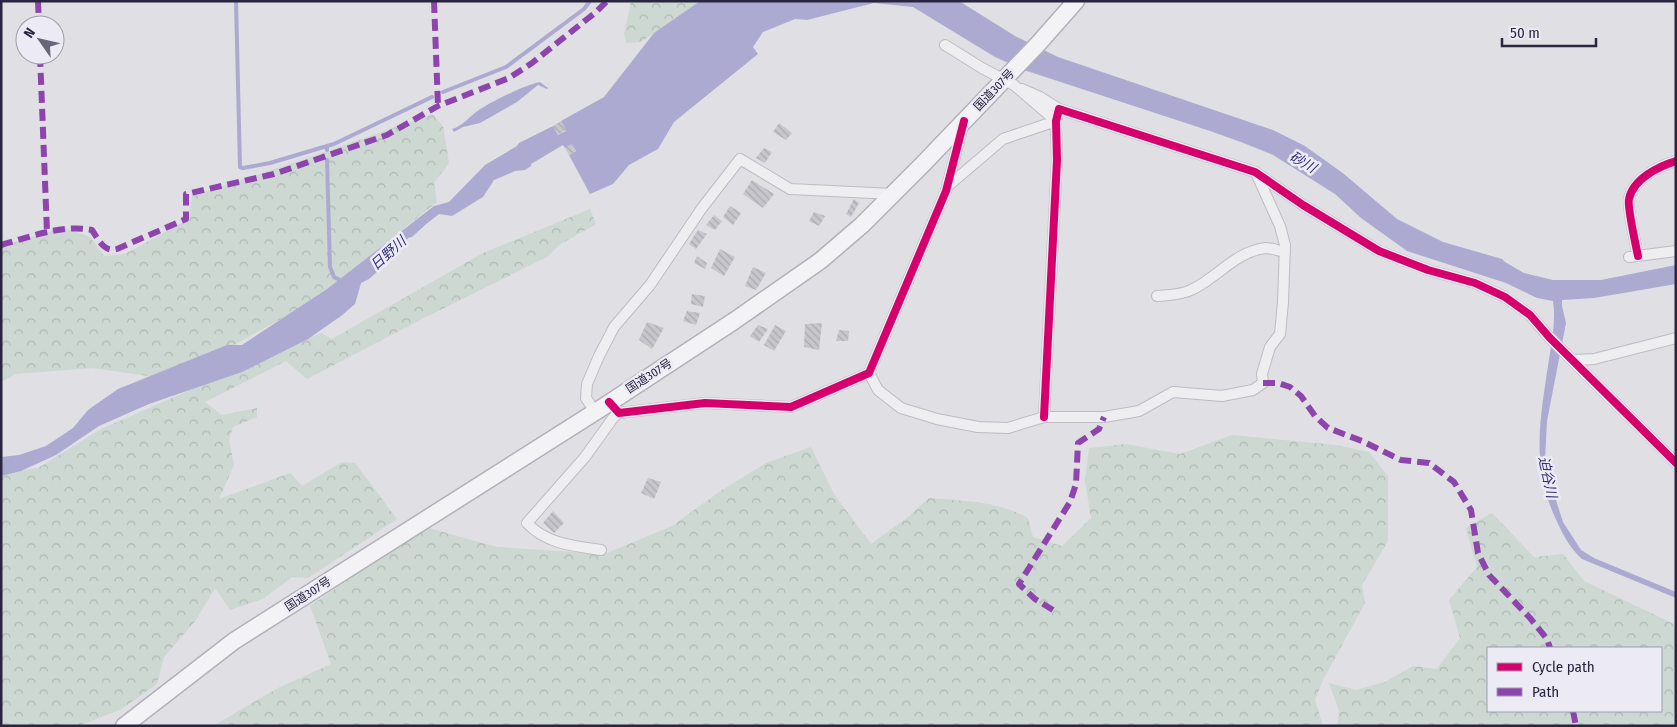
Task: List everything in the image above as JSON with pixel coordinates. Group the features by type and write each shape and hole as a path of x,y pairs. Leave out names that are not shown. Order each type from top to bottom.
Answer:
{"highway":[{"name":"国道307号","path":"124,726 234,642 595,412 614,407 734,320 820,261 862,225 964,121 1010,78 1076,1"}],"street":[{"path":"945,45 982,68 1010,78 1059,109 1255,172 1303,205 1379,252 1428,270 1475,283 1504,297 1530,315 1550,338 1676,463"},
{"path":"1010,78 1056,121"},
{"path":"1044,417 1057,160 1056,121 1059,109"},
{"path":"601,550 559,543 532,528 527,523 558,490 613,418 614,407 705,403 792,407 869,373 948,186 964,121"},
{"path":"948,186 1003,139 1056,121"},
{"path":"595,412 586,398 588,384 599,356 614,327 650,285 702,208 740,159 790,189 893,194"},
{"path":"1676,161 1666,164 1649,174 1636,186 1629,199 1634,257 1676,252"},
{"path":"869,373 878,390 902,408 937,419 978,427 1008,428 1044,417 1104,417 1139,411 1173,392 1222,396 1253,390 1263,383 1262,374 1270,347 1280,334 1285,252 1285,244 1280,226 1255,172"},
{"path":"1157,296 1190,291 1211,278 1228,263 1250,253 1267,248 1285,252"},
{"path":"1573,360 1594,359 1676,338"}],"green space":[{"path":"631,1 700,1 641,42 626,43 624,34"},
{"path":"433,114 443,126 449,163 434,183 437,202 312,302 230,347 155,377 92,368 16,374 1,382 1,247 62,227 90,237 104,256 125,254 189,219 192,196"},
{"path":"590,209 596,224 559,245 547,257 307,379 286,361 205,402 222,415 257,408 257,417 233,427 229,440 234,465 219,499 290,473 302,486 342,462 355,463 397,519 308,578 292,577 263,599 230,610 215,588 196,620 164,657 157,684 120,710 78,726 1,726 1,474 38,468 101,429 321,333 332,339 483,253"},
{"path":"1232,435 1336,445 1369,452 1388,476 1388,541 1362,585 1365,603 1323,680 1315,700 1323,726 213,726 278,688 331,664 310,606 425,527 497,547 605,554 672,526 719,492 766,463 811,447 834,494 871,544 908,517 929,498 967,501 1005,508 1028,518 1033,537 1062,546 1091,518 1085,481 1089,448 1126,444 1180,454"},
{"path":"1492,513 1534,557 1563,554 1584,581 1676,625 1676,726 1337,726 1339,711 1329,683 1356,690 1385,682 1413,666 1437,669 1460,638 1449,600 1477,567 1466,528"}],"water":[{"path":"700,1 959,1 1015,36 1058,57 1273,130 1305,146 1344,174 1397,219 1443,242 1502,259 1524,273 1553,280 1601,280 1676,265 1676,284 1594,298 1562,300 1566,323 1547,421 1545,460 1563,522 1581,550 1594,558 1676,592 1676,598 1582,559 1566,540 1555,517 1542,478 1540,458 1543,399 1553,330 1553,301 1537,298 1506,283 1407,251 1361,218 1335,194 1273,155 1207,130 1024,70 995,57 913,7 874,3 807,20 795,19 763,32 753,47 758,54 674,122 658,149 629,165 613,184 590,194 569,155 576,151 572,144 565,148 563,145 531,164 525,170 515,171 494,180 483,197 452,216 439,214 412,237 408,238 394,257 369,279 361,283 355,304 308,339 242,372 149,404 99,426 56,455 21,471 1,476 1,457 19,455 46,446 73,428 88,410 118,389 227,345 242,345 327,289 434,206 449,202 485,165 519,143 553,126 558,135 566,131 561,121 604,97 654,33"},
{"path":"540,82 548,88 538,85 517,102 480,123 463,127 454,132 452,129 462,124 480,109 526,86"}],"building":[{"path":"561,121 566,130 558,135 553,126"},
{"path":"779,123 792,133 786,140 773,132"},
{"path":"572,144 576,151 569,155 565,148"},
{"path":"764,148 772,152 765,163 756,158"},
{"path":"752,180 774,194 763,208 743,194"},
{"path":"854,199 859,203 851,217 846,214"},
{"path":"730,206 741,213 733,225 723,217"},
{"path":"814,212 825,216 819,226 809,221"},
{"path":"714,215 722,221 715,230 706,225"},
{"path":"698,230 707,234 696,249 689,244"},
{"path":"720,249 735,257 724,276 711,268"},
{"path":"697,256 707,263 705,269 694,263"},
{"path":"753,267 766,273 756,290 745,286"},
{"path":"692,294 705,296 703,307 691,304"},
{"path":"687,311 700,313 696,325 683,321"},
{"path":"647,322 664,328 652,349 639,340"},
{"path":"822,323 819,350 804,347 805,324"},
{"path":"758,325 768,329 759,342 750,336"},
{"path":"775,325 786,331 774,351 764,345"},
{"path":"839,330 849,331 848,341 836,341"},
{"path":"648,478 661,482 654,499 641,493"},
{"path":"553,511 564,523 554,533 543,523"}],"waterway":[{"path":"236,1 240,167 270,163 327,146"},
{"path":"443,92 506,67 584,9 590,1"},
{"path":"327,150 327,146 432,97"},
{"path":"327,160 330,267 334,277 343,282"}],"marked path":[{"path":"38,1 39,15"},
{"path":"434,1 438,106"},
{"path":"1,245 46,232 81,229 92,230 105,247 112,250 117,249 186,219 186,194 274,174 387,135 438,106 509,78 532,63 607,1"},
{"path":"40,65 47,232"},
{"path":"1263,383 1278,383 1290,387 1301,396 1315,416 1328,428 1362,441 1401,460 1429,463 1454,482 1471,510 1478,553 1489,575 1530,618 1547,639 1550,647"},
{"path":"1053,610 1035,599 1019,584 1070,502 1076,484 1078,443 1099,429 1104,417"},
{"path":"1573,712 1576,726"}],"cycle path":[{"path":"1044,417 1057,160 1056,121 1059,109 1255,172 1303,205 1379,251 1428,270 1475,283 1505,297 1530,315 1550,338 1676,463"},
{"path":"609,402 619,413 705,403 791,407 869,373 946,191 964,121"},
{"path":"1638,256 1629,209 1631,192 1648,174 1676,161"}],"water label":[{"name":"砂川","path":"1303,162"},
{"name":"日野川","path":"388,253"},
{"name":"迫谷川","path":"1548,477"}]}
